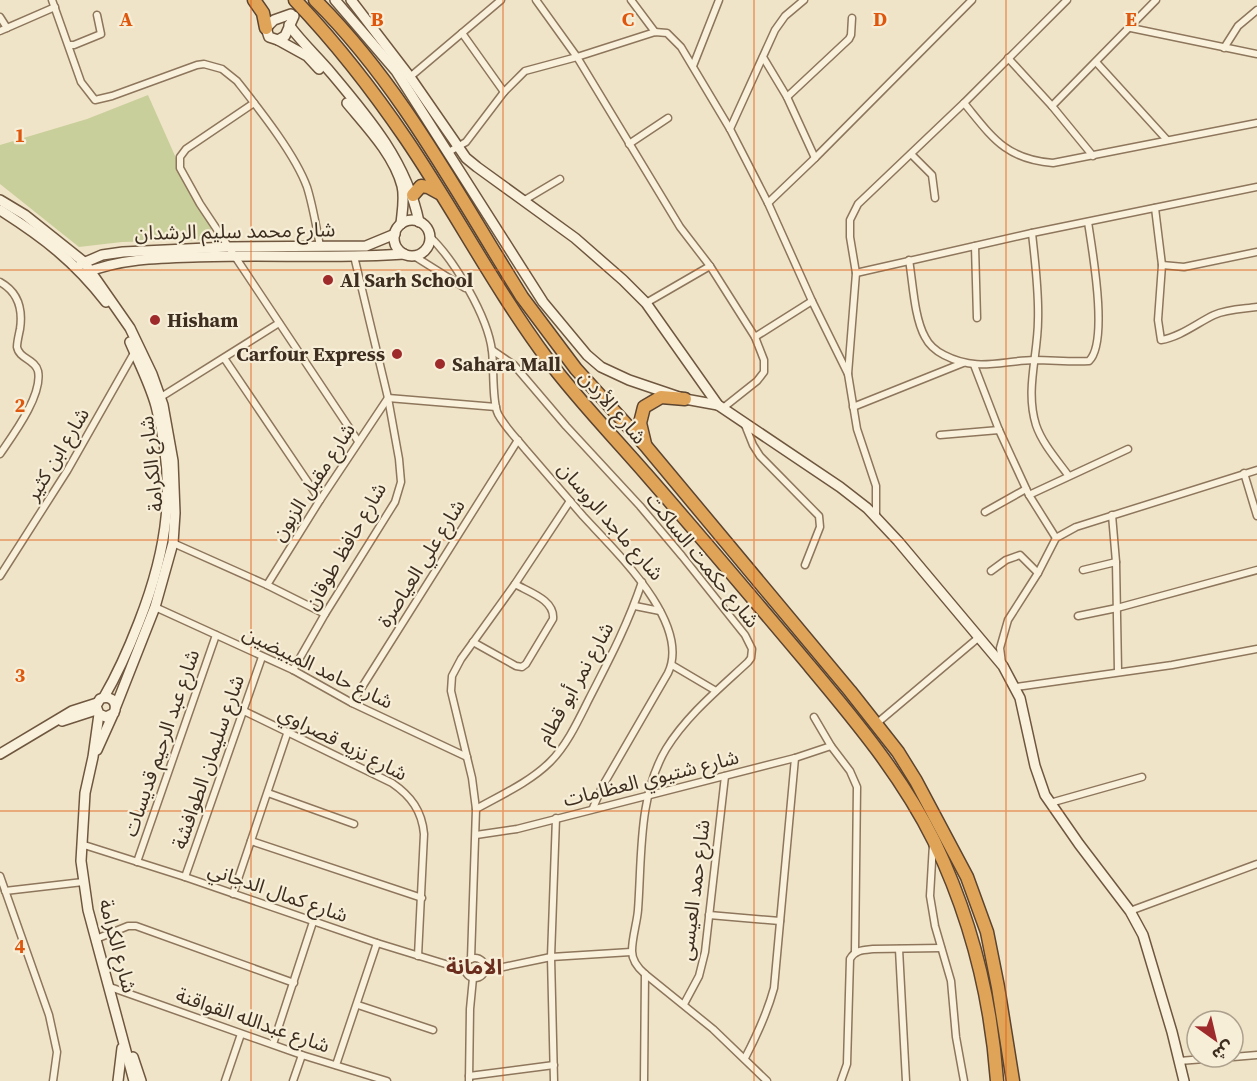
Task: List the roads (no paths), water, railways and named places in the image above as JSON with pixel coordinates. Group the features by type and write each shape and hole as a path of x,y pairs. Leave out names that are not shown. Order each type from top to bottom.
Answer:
{"highway":[{"path":"254,0 262,13 266,28"},
{"name":"شارع الأردن","path":"295,0 333,41 367,84 441,194 501,292 547,358 839,702 881,756 933,840 955,889 974,944 990,1025 997,1081"},
{"name":"شارع الأردن","path":"315,0 350,39 406,112 542,326 576,369 645,445 898,752 937,818 967,877 987,932 999,987 1013,1081"},
{"path":"413,195 418,187 424,186 441,194"},
{"path":"645,445 640,423 644,407 662,397 685,399"}],"street":[{"path":"52,0 81,82 94,100 103,99 204,64 229,73 281,142 303,178 309,194 320,246"},
{"path":"335,0 396,71 543,302 587,355 601,367 629,380 685,399 720,406 757,381 764,372 764,360 755,337 710,266 681,226 577,57 536,0"},
{"path":"351,0 410,76 458,147 477,167 583,245 646,303 720,406 840,487 876,517 1003,666 1016,687 1023,707 1038,775 1050,803 1130,911 1147,945 1184,1081"},
{"path":"410,76 501,0"},
{"path":"631,0 655,32"},
{"path":"693,66 719,0"},
{"path":"730,129 775,30 785,16 804,0"},
{"path":"768,203 816,158 972,0"},
{"path":"876,517 876,486 861,443 848,374 856,273 850,237 850,220 858,204 964,103 1066,0"},
{"path":"1052,106 1156,0"},
{"path":"0,17 3,30 55,7"},
{"path":"1224,48 1239,26 1257,10"},
{"path":"69,45 101,34 97,15"},
{"path":"291,18 274,20 266,28 269,37 307,56 381,147 396,171 402,187 401,224 395,234 396,246 468,290"},
{"path":"278,40 285,36 291,18"},
{"path":"291,18 389,147 413,195 419,222"},
{"path":"787,97 849,39 852,18"},
{"path":"1131,28 1257,54"},
{"path":"447,153 466,142 504,92 525,71 662,31 674,39 693,66 730,129 768,203 848,374"},
{"path":"462,33 504,92"},
{"path":"763,57 787,97 816,158"},
{"path":"1008,58 1093,156"},
{"path":"1096,62 1167,140"},
{"path":"964,103 992,136 1007,149 1018,156 1037,162 1053,163 1093,156 1257,123"},
{"path":"254,104 186,149 180,156 180,168 230,251 358,441"},
{"path":"629,144 668,118"},
{"path":"911,154 932,175 935,198"},
{"path":"523,201 560,179"},
{"path":"856,273 1032,233 1257,187"},
{"name":"شارع الكرامة","path":"0,200 25,215 71,251 116,315 137,351 156,405 162,435 167,488 167,518 162,549 147,600 123,662 99,706 93,757 85,793 81,844 83,882 134,1081"},
{"path":"1155,208 1162,265 1158,321 1161,340 1179,334 1215,314 1227,310 1257,307"},
{"name":"شارع الكرامة","path":"0,210 54,246 101,285 117,308 161,397 170,435 175,513 174,543 155,607 115,710 93,757"},
{"path":"401,224 407,221 419,222 429,236 427,247 419,254 409,255"},
{"path":"909,260 924,336 935,349 963,363 974,365 1034,360 1089,360 1094,354 1099,329 1088,222"},
{"path":"1032,233 1038,305 1032,390 1037,427 1068,475"},
{"name":"شارع محمد سليم الرشدان","path":"83,268 149,258 230,251 366,246 395,234"},
{"name":"شارع ماجد الروسان","path":"429,236 438,244 468,290 484,323 492,350 496,407 502,421 642,582 660,611 672,645 672,665"},
{"path":"975,246 977,318"},
{"path":"71,251 102,255"},
{"name":"شارع محمد سليم الرشدان","path":"83,268 102,255 123,252 230,251 354,256 409,255"},
{"path":"1162,265 1184,267 1257,252"},
{"name":"شارع حافظ طوقان","path":"293,670 394,502 401,482 388,398 354,256"},
{"path":"101,285 106,273 117,263"},
{"path":"646,303 710,266"},
{"path":"0,282 12,291 18,300 22,317 17,347 21,354 36,366 38,373 32,400 25,417 0,454"},
{"path":"755,337 812,301"},
{"path":"161,397 279,323"},
{"name":"شارع حكمت الساكت","path":"492,350 514,365 566,426 640,506 745,635 752,649 751,658 680,730 666,750 648,795 638,912 632,952"},
{"name":"شارع ابن كثير","path":"0,576 67,471 137,351"},
{"path":"224,357 320,500"},
{"path":"854,407 963,363"},
{"path":"974,365 999,430 1028,492 1056,538"},
{"path":"388,398 496,407"},
{"name":"شارع مقبل الزبون","path":"267,585 358,441 388,398"},
{"path":"745,425 760,456 819,516 820,527 805,566"},
{"path":"940,435 999,430"},
{"name":"شارع علي العياصرة","path":"352,703 518,440"},
{"path":"985,512 1128,449"},
{"path":"1003,666 1000,648 1008,620 1038,573 1056,538 1076,527 1257,470"},
{"path":"1244,473 1257,516"},
{"path":"484,967 480,977 472,978 465,970 471,959 476,809 451,683 455,670 473,642 570,501"},
{"path":"1112,515 1116,562 1118,671"},
{"path":"174,543 325,614"},
{"path":"991,571 1006,560 1020,555 1038,573"},
{"path":"1083,570 1116,562"},
{"path":"1078,616 1117,608 1257,570"},
{"name":"شارع نمر أبو قطام","path":"476,809 513,788 548,764 557,754 585,706 635,606 642,582"},
{"path":"473,642 518,667 526,664 553,619 554,612 548,603 515,584"},
{"name":"شارع نمر أبو قطام","path":"635,606 660,611"},
{"name":"شارع حامد المبيضين","path":"155,607 293,670 352,703 467,757"},
{"name":"شارع عبد الرحيم قديسات","path":"137,862 216,635"},
{"path":"876,724 978,638"},
{"path":"1016,687 1257,649"},
{"name":"شارع سليمان الطوافشة","path":"185,877 262,657"},
{"path":"593,808 602,787 672,665 716,691"},
{"path":"0,754 72,711 99,706 112,699 115,710 106,717 99,706"},
{"name":"شارع نزيه قصراوي","path":"244,711 287,734 392,783 410,798 420,813 423,823 422,898 418,956"},
{"path":"814,717 831,746 856,780 859,796 855,952 850,959 847,1064 841,1081"},
{"path":"233,894 287,734"},
{"name":"شارع شتيوي العظامات","path":"476,835 502,832 795,758 831,746"},
{"path":"745,1058 760,1031 768,1010 775,978 795,758"},
{"name":"شارع حمد العيسى","path":"684,1004 699,976 705,952 725,776"},
{"path":"1050,803 1142,777"},
{"path":"268,793 354,825"},
{"path":"555,1081 551,957 556,818"},
{"path":"933,840 930,896 935,926 951,981 956,1037 964,1081"},
{"path":"251,842 422,898"},
{"name":"شارع كمال الدجاني","path":"81,844 465,970"},
{"path":"1130,911 1257,864"},
{"path":"0,876 49,1015 57,1052 53,1081"},
{"path":"5,891 83,882"},
{"path":"709,915 780,921"},
{"path":"273,1044 313,922"},
{"path":"96,939 128,926 136,926 294,983"},
{"path":"336,1065 377,943"},
{"path":"855,952 873,949 941,948"},
{"path":"899,949 906,1081"},
{"path":"484,967 551,957 632,952 636,964 645,974 684,1004 745,1058 764,1080"},
{"path":"471,959 480,960 484,967"},
{"path":"644,1081 645,974"},
{"path":"472,978 469,1079 554,1065"},
{"name":"شارع عبدالله القواقنة","path":"110,987 302,1055 387,1081"},
{"path":"358,1005 433,1030"},
{"path":"225,1081 241,1034"},
{"path":"118,1081 123,1039"},
{"name":"شارع الكرامة","path":"123,1039 128,1042 141,1081"},
{"path":"293,1081 302,1055"},
{"path":"1179,1061 1185,1061"},
{"path":"359,1081 361,1073"}],"place":[{"name":"Al Sarh School","path":"328,280"},
{"name":"Hisham","path":"155,320"},
{"name":"Carfour Express","path":"397,354"},
{"name":"Sahara Mall","path":"440,364"}],"district":[{"name":"الامانة","path":"474,967"}]}
